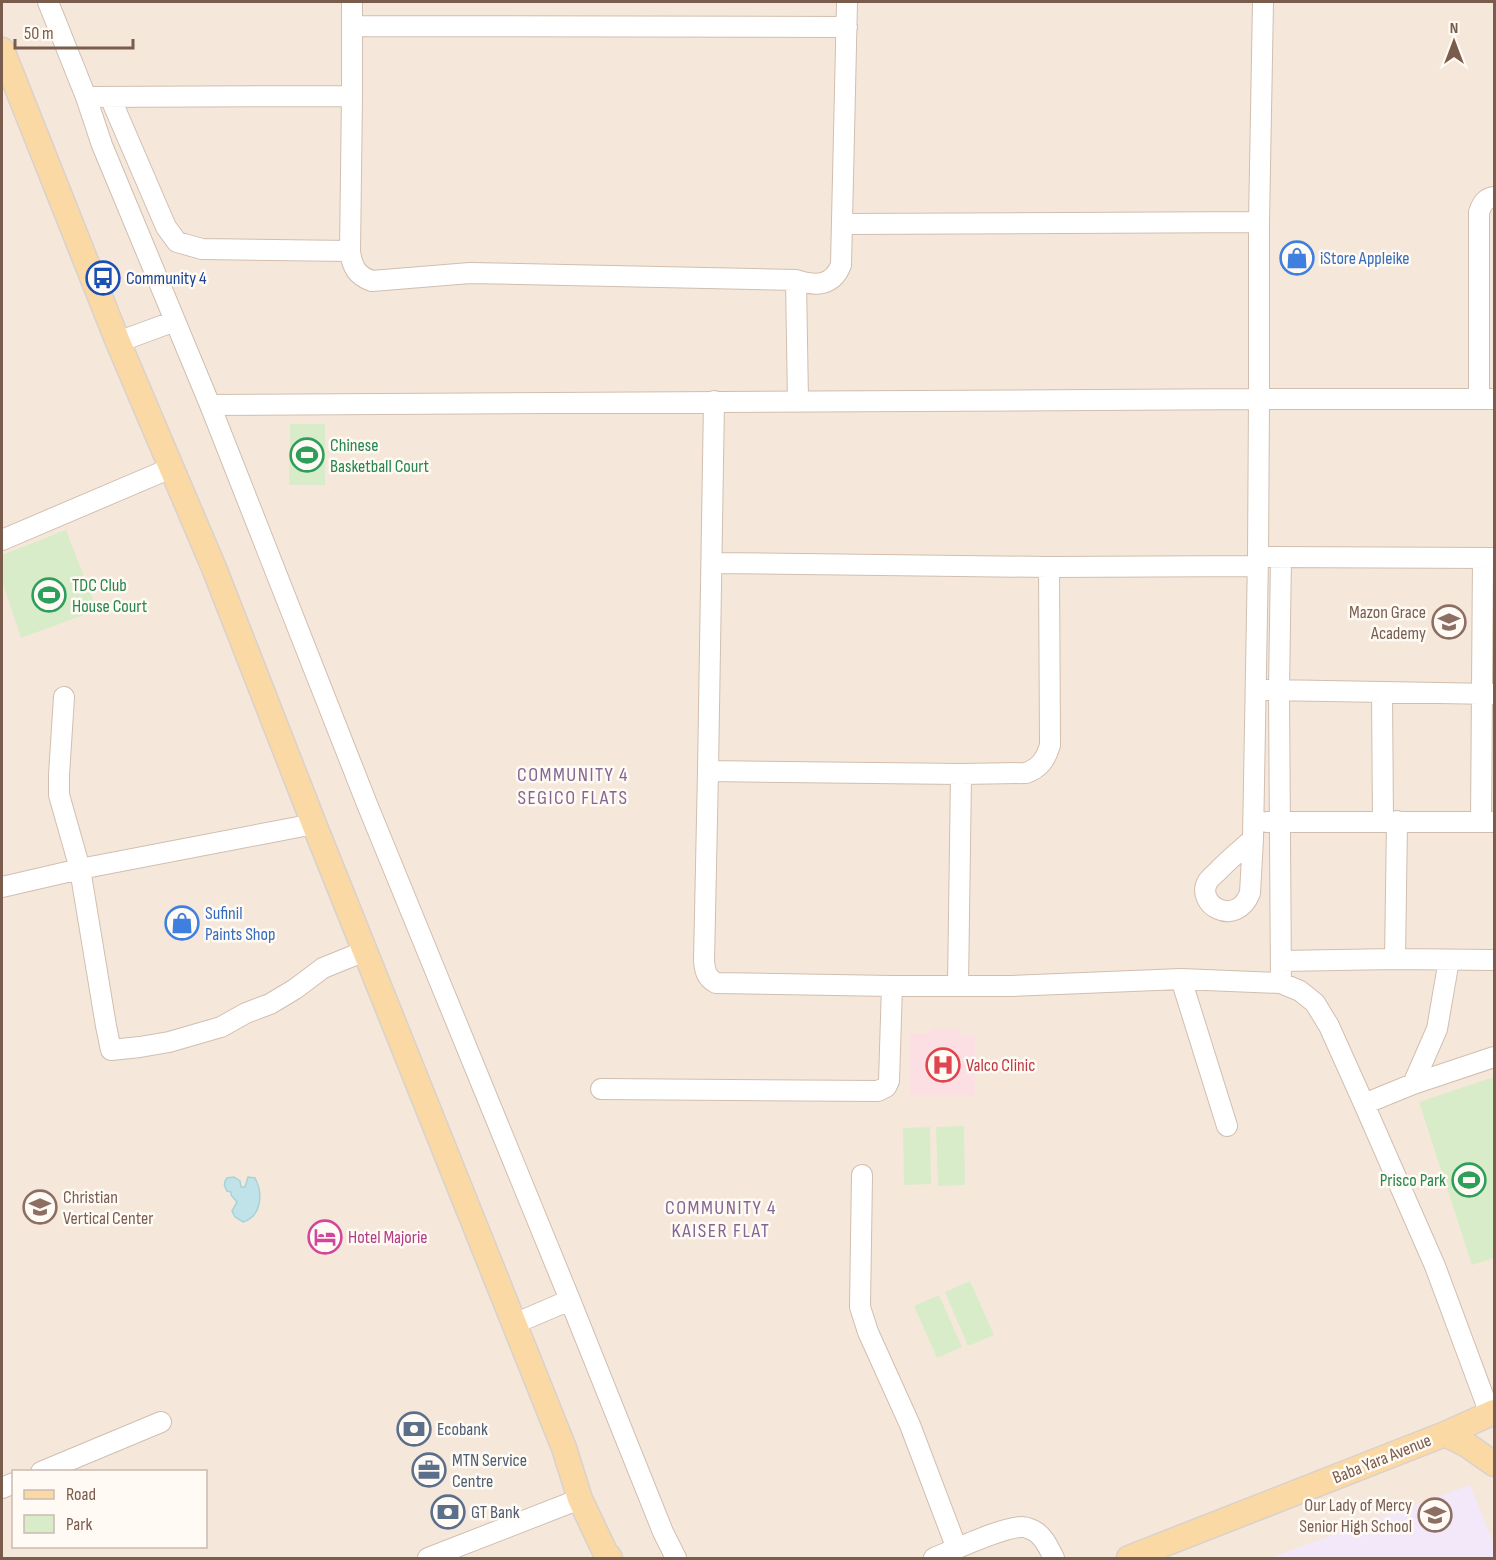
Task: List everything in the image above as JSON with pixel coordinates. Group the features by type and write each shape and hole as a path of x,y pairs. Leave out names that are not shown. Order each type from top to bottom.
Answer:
{"main road":[{"path":"2,50 118,342 214,568 314,825 564,1448 580,1499 607,1556"},
{"name":"Baba Yara Avenue","path":"1129,1558 1493,1417"},
{"path":"1445,1434 1467,1445 1494,1464"}],"street":[{"path":"48,2 86,97 102,146 210,405 371,815 663,1532 676,1558"},
{"path":"352,2 350,251 354,267 363,278 372,281 470,273 796,280 812,285 832,278 838,272 841,264 847,2"},
{"path":"712,563 1049,567 1258,562 1281,557 1489,558 1488,822 1279,822 1254,831 1258,562 1259,222 1263,2"},
{"path":"352,26 847,27"},
{"path":"86,97 352,96"},
{"path":"110,97 166,227 177,242 202,249 350,251"},
{"path":"210,405 1486,399 1479,212 1483,202 1494,197"},
{"path":"842,224 1259,222"},
{"path":"796,280 798,402"},
{"path":"118,342 175,321"},
{"path":"714,401 704,961 710,979 716,983 892,986 1012,986 1181,979 1281,983 1300,991 1315,1003 1329,1026 1435,1266 1493,1417"},
{"path":"2,540 171,468"},
{"path":"1281,557 1279,690 1281,983"},
{"path":"708,771 961,774 1026,772 1035,769 1047,755 1050,745 1049,567"},
{"path":"1256,689 1488,694"},
{"path":"1382,692 1395,959"},
{"path":"64,697 58,775 59,795 80,869 111,1050 169,1042 221,1027 270,1004 323,968 365,951"},
{"path":"958,986 961,774"},
{"path":"2,887 80,869 314,825"},
{"path":"1413,1084 1437,1029 1449,960"},
{"path":"1281,961 1494,960"},
{"path":"1181,979 1227,1126"},
{"path":"601,1089 878,1091 886,1087 889,1081 892,986"},
{"path":"1364,1104 1413,1084 1494,1057"},
{"path":"862,1175 860,1307 868,1332 910,1425 957,1550"},
{"path":"514,1324 570,1300"},
{"path":"46,1470 160,1422"},
{"path":"428,1558 580,1499"},
{"path":"934,1558 1011,1528 1024,1527 1036,1532 1045,1540 1054,1558"}],"shaded area":[{"path":"2,2 1494,2 1494,1558 2,1558"},
{"name":"Valco Clinic","path":"930,1029 961,1029 962,1035 975,1035 975,1095 910,1095 910,1034 930,1034"},
{"name":"Our Lady of Mercy Senior High School","path":"1470,1485 1494,1545 1494,1558 1270,1558"}],"green space":[{"name":"Chinese Basketball Court","path":"290,424 325,424 325,485 289,485"},
{"name":"TDC Club House Court","path":"66,530 97,610 21,638 2,581 2,555"},
{"name":"Prisco Park","path":"1494,1077 1494,1258 1472,1265 1419,1102"},
{"path":"964,1126 965,1185 938,1186 936,1127"},
{"path":"930,1127 931,1184 904,1185 903,1128"},
{"path":"970,1281 994,1335 968,1346 945,1292"},
{"path":"939,1295 962,1347 937,1358 914,1306"}],"water":[{"path":"234,1177 240,1181 241,1187 245,1187 248,1177 255,1178 258,1184 260,1197 257,1209 254,1215 243,1222 235,1217 232,1211 237,1202 225,1186 227,1178"}],"place":[{"name":"iStore Appleike","path":"1297,258"},
{"name":"Community 4","path":"103,278"},
{"name":"Chinese Basketball Court","path":"307,455"},
{"name":"TDC Club House Court","path":"49,595"},
{"name":"Mazon Grace Academy","path":"1449,622"},
{"name":"Sufinil Paints Shop","path":"182,923"},
{"name":"Valco Clinic","path":"943,1065"},
{"name":"Prisco Park","path":"1469,1180"},
{"name":"Christian Vertical Center","path":"40,1207"},
{"name":"Hotel Majorie","path":"325,1237"},
{"name":"Ecobank","path":"414,1429"},
{"name":"MTN Service Centre","path":"429,1470"},
{"name":"GT Bank","path":"448,1512"},
{"name":"Our Lady of Mercy Senior High School","path":"1435,1515"}],"district":[{"name":"COMMUNITY 4 SEGICO FLATS","path":"573,786"},
{"name":"COMMUNITY 4 KAISER FLAT","path":"721,1220"}]}
